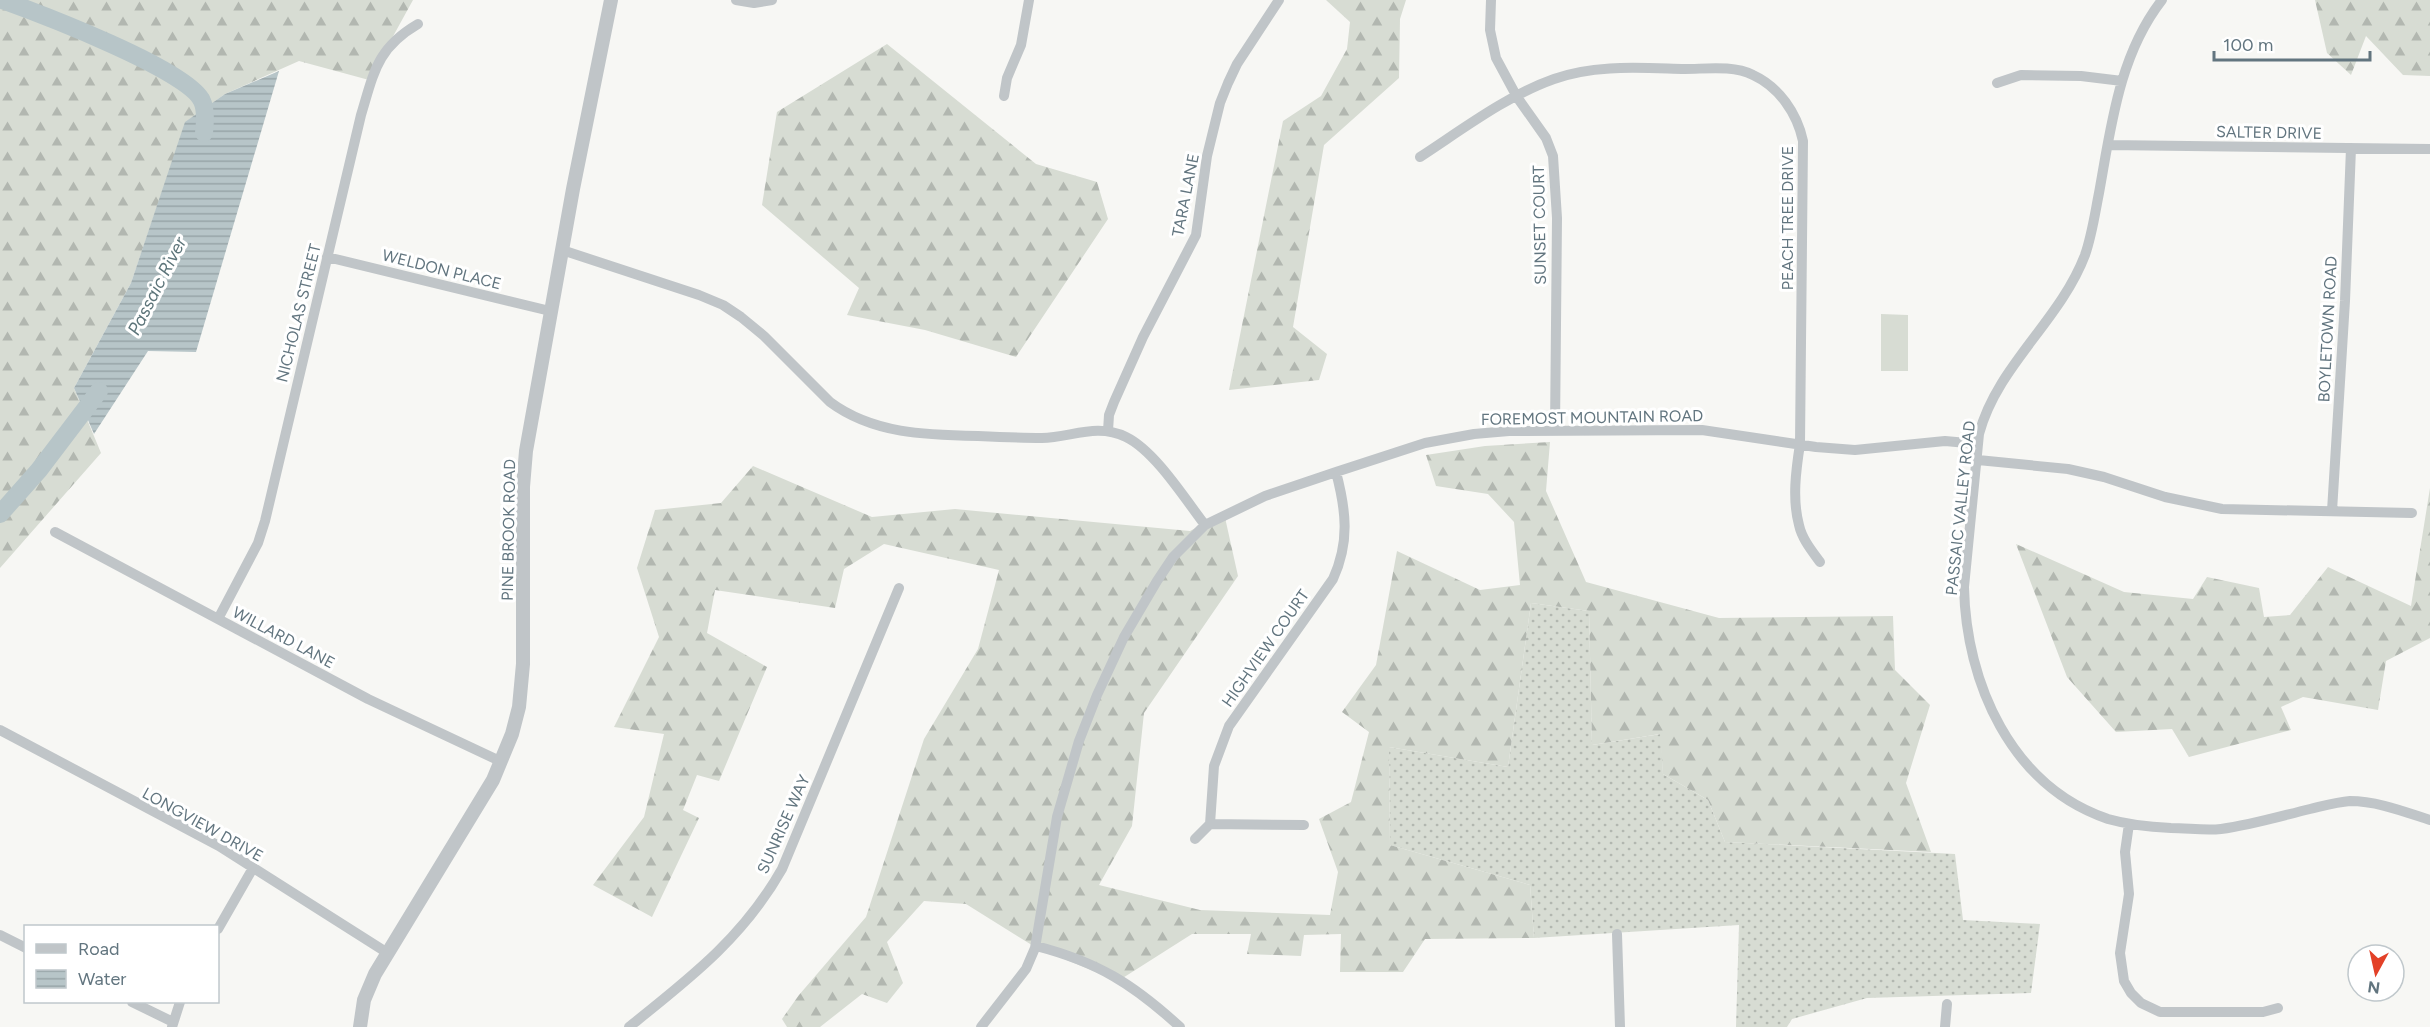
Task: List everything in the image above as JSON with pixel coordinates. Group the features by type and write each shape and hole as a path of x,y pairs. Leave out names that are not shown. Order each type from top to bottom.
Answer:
{"street":[{"name":"PINE BROOK ROAD","path":"360,1027 364,1000 386,952 451,851 502,762 512,734 522,686 523,487 526,446 550,310 611,0"},
{"path":"736,0 754,3 772,0"},
{"path":"1004,96 1007,78 1021,45 1029,0"},
{"name":"TARA LANE","path":"1108,431 1109,415 1114,402 1143,338 1196,235 1207,156 1220,103 1237,64 1279,0"},
{"name":"SUNSET COURT","path":"1491,0 1489,16 1492,44 1501,67 1517,97 1546,138 1553,156 1557,218 1555,431"},
{"name":"PASSAIC VALLEY ROAD","path":"2162,0 2140,35 2122,81 2092,232 2078,273 1996,392 1984,416 1978,444 1964,587 1965,608 1977,671 1985,698 1994,718 2017,751 2052,789 2089,811 2129,824 2222,829 2349,801 2377,804 2430,820"},
{"name":"NICHOLAS STREET","path":"218,619 258,543 265,521 361,115 375,70 385,51 399,35 418,24"},
{"name":"PEACH TREE DRIVE","path":"1420,157 1517,97 1556,78 1600,69 1726,69 1752,74 1782,97 1797,121 1803,141 1800,444 1796,490 1798,525 1805,541 1820,562"},
{"path":"1997,83 2021,75 2081,75 2122,81"},
{"name":"SALTER DRIVE","path":"2108,145 2430,149"},
{"name":"BOYLETOWN ROAD","path":"2332,511 2351,148"},
{"path":"562,250 723,305 741,316 764,336 830,402 867,422 929,435 1043,438 1086,430 1108,431 1127,438 1150,455 1205,525"},
{"name":"WELDON PLACE","path":"327,257 550,310"},
{"name":"FOREMOST MOUNTAIN ROAD","path":"981,1027 1026,969 1036,946 1057,817 1079,741 1097,695 1124,637 1157,581 1180,549 1205,525 1265,496 1336,472 1446,438 1509,431 1702,430 1855,450 1945,441 1978,444"},
{"path":"1978,460 2068,469 2222,509 2412,513"},
{"name":"HIGHVIEW COURT","path":"1210,824 1214,766 1229,726 1333,579 1338,566 1345,538 1346,517 1336,472"},
{"name":"WILLARD LANE","path":"55,532 368,699 502,762"},
{"name":"SUNRISE WAY","path":"629,1027 712,959 751,917 771,888 782,869 899,588"},
{"name":"LONGVIEW DRIVE","path":"0,730 214,844 386,952"},
{"path":"1195,839 1210,824 1304,825"},
{"path":"2129,824 2126,852 2129,894 2120,952 2124,981 2131,993 2147,1007 2167,1013 2263,1012 2278,1008"},
{"path":"219,927 253,868"},
{"path":"1617,934 1620,1027"},
{"path":"0,935 24,947"},
{"path":"1036,946 1106,970 1155,1004 1180,1027"},
{"path":"134,1003 172,1025 180,1003"},
{"path":"1946,1027 1947,1004"}],"green space":[{"path":"0,0 413,0 369,80 299,61 225,94 186,122 131,283 74,388 101,453 0,568"},
{"path":"1326,0 1406,0 1400,19 1399,78 1324,145 1293,327 1327,354 1319,380 1229,390 1283,121 1321,96 1347,49 1350,22"},
{"path":"2315,0 2430,0 2430,76 2403,75 2366,36 2351,75 2327,53"},
{"path":"887,44 1036,164 1097,182 1108,219 1016,357 925,330 847,315 859,288 762,205 777,112"},
{"path":"1881,314 1908,315 1908,371 1881,371"},
{"path":"1550,442 1546,491 1586,582 1719,618 1893,616 1895,670 1930,705 1906,783 1931,852 1725,842 1708,800 1663,774 1660,734 1592,745 1589,611 1531,603 1508,767 1389,747 1390,845 1530,885 1534,938 1425,939 1403,972 1340,972 1341,934 1304,935 1301,956 1247,954 1251,934 1192,934 1118,981 1035,947 966,904 924,901 887,942 903,983 887,1003 862,994 820,1027 787,1027 782,1019 799,995 866,917 924,739 978,649 999,570 884,544 844,569 835,608 715,590 707,633 767,667 719,781 697,775 683,810 699,818 652,917 593,885 644,817 664,734 614,727 659,637 637,568 655,510 721,503 753,466 872,517 955,509 1190,531 1224,513 1238,576 1144,713 1132,826 1099,885 1200,910 1330,915 1338,872 1319,819 1351,802 1369,732 1342,712 1376,665 1397,551 1480,590 1520,585 1514,522 1488,494 1436,486 1426,455 1485,446"},
{"path":"2430,488 2430,638 2386,661 2378,710 2303,697 2281,707 2291,730 2189,757 2172,729 2116,732 2067,677 2016,544 2124,592 2193,599 2207,577 2259,588 2264,617 2290,615 2328,567 2411,606"},
{"path":"1531,603 1589,611 1592,745 1661,734 1663,774 1708,800 1725,842 1955,854 1963,920 2040,924 2031,993 1867,998 1792,1019 1787,1027 1736,1027 1739,925 1534,938 1530,885 1390,845 1389,747 1508,767"}],"water":[{"path":"279,71 196,352 148,351 94,434 74,388 131,283 185,122 225,94"}],"waterway":[{"name":"Passaic River","path":"2,0 111,44 170,74 191,88 202,101 205,112 204,133"},
{"name":"Passaic River","path":"0,514 39,470 99,391"}]}
